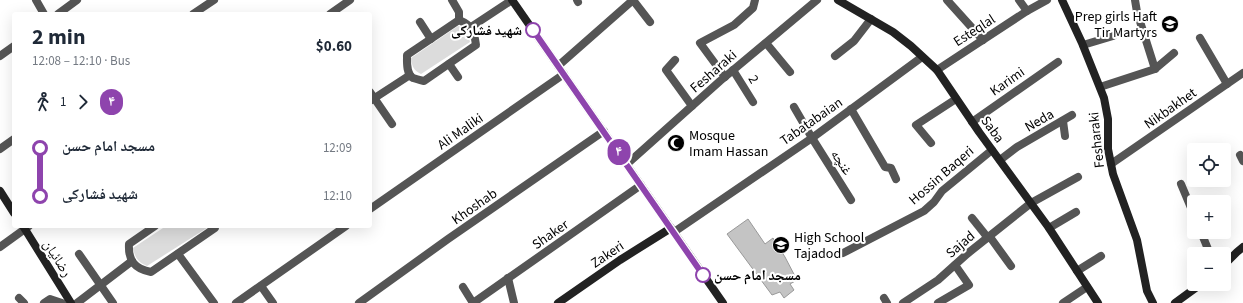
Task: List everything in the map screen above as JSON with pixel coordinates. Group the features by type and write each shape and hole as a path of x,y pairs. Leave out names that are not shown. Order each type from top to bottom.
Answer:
{"street":[{"path":"36,0 43,12"},
{"path":"61,12 77,0"},
{"path":"196,12 214,0"},
{"path":"333,12 350,0"},
{"path":"452,0 459,12 459,20"},
{"path":"471,27 512,0 723,303"},
{"path":"558,66 633,0 650,22"},
{"path":"725,77 700,43 734,25 753,8 756,0"},
{"name":"Fesharaki","path":"627,164 733,70 817,0"},
{"name":"Saba","path":"838,0 893,32 937,70 972,122 1049,228 1098,303"},
{"path":"947,0 983,40"},
{"path":"1019,0 1027,11"},
{"name":"Esteqlal","path":"937,70 1027,11 1047,0"},
{"name":"Fesharaki","path":"1062,0 1083,45 1104,98 1108,119 1108,149 1113,174 1137,240 1147,291 1153,303"},
{"path":"1135,0 1137,12 1155,69"},
{"path":"835,56 854,41 871,19"},
{"path":"459,20 471,27 476,45 424,81 413,78 410,75 407,65 407,55 459,20"},
{"path":"420,22 431,39"},
{"path":"1083,45 1113,36"},
{"path":"1200,38 1227,84"},
{"path":"766,43 790,72"},
{"path":"0,56 12,47"},
{"path":"1100,87 1155,69 1174,53"},
{"name":"Tabatabaian","path":"672,230 812,138 922,57"},
{"path":"675,60 666,70 692,106"},
{"name":"Karimi","path":"972,122 1058,62"},
{"path":"449,64 458,77"},
{"name":"2","path":"733,70 753,102"},
{"name":"Nikbakhet","path":"1111,164 1243,73"},
{"name":"Ali Maliki","path":"372,208 564,74"},
{"path":"372,96 410,75"},
{"path":"372,98 392,124"},
{"path":"931,143 916,125 956,99"},
{"name":"غنچه","path":"794,107 851,200"},
{"path":"851,109 885,166 891,168 896,179"},
{"name":"Neda","path":"1000,160 1017,147 1072,116"},
{"path":"1063,120 1065,136"},
{"name":"Khoshab","path":"359,303 448,239 604,131"},
{"path":"0,149 12,140"},
{"name":"Hossin Baqeri","path":"843,253 924,211 934,202 942,191 992,150"},
{"name":"Sajad","path":"903,303 938,280 1031,203 1078,177"},
{"path":"1181,184 1187,198"},
{"name":"Shaker","path":"473,303 642,185"},
{"path":"0,191 12,210"},
{"path":"1049,228 1076,212"},
{"path":"972,218 989,237 1011,266"},
{"path":"0,247 25,228"},
{"name":"رضائیان","path":"27,228 71,303"},
{"path":"153,228 129,244 128,253 135,265 143,270 151,272 215,228"},
{"path":"236,303 343,228"},
{"name":"Zakeri","path":"558,303 620,260 672,230"},
{"path":"1231,258 1243,247"},
{"path":"79,254 113,303"},
{"path":"178,254 214,303"},
{"path":"1077,271 1102,256"},
{"path":"77,303 132,261"},
{"path":"938,303 969,285 955,265"},
{"path":"508,278 514,303"},
{"path":"260,286 273,303"},
{"path":"463,287 473,303"},
{"path":"1063,303 1087,287"},
{"path":"1175,303 1191,291"},
{"path":"44,303 50,299 62,303"}],"shaded area":[{"path":"458,26 467,34 470,42 421,74 416,71 412,66 411,58"},
{"path":"163,228 207,228 147,266 137,259 133,248"}],"building":[{"path":"748,219 765,244 773,238 797,280 790,284 794,290 784,298 780,292 772,295 727,234"}],"bus line":[{"name":"۴","path":"533,30 703,275"}],"place":[{"name":"Prep girls Haft Tir Martyrs","path":"1170,24"},
{"name":"شهید فشارکی","path":"533,30"},
{"name":"Mosque Imam Hassan","path":"676,143"},
{"name":"High School Tajadod","path":"781,245"},
{"name":"مسجد امام حسن","path":"703,275"}]}
